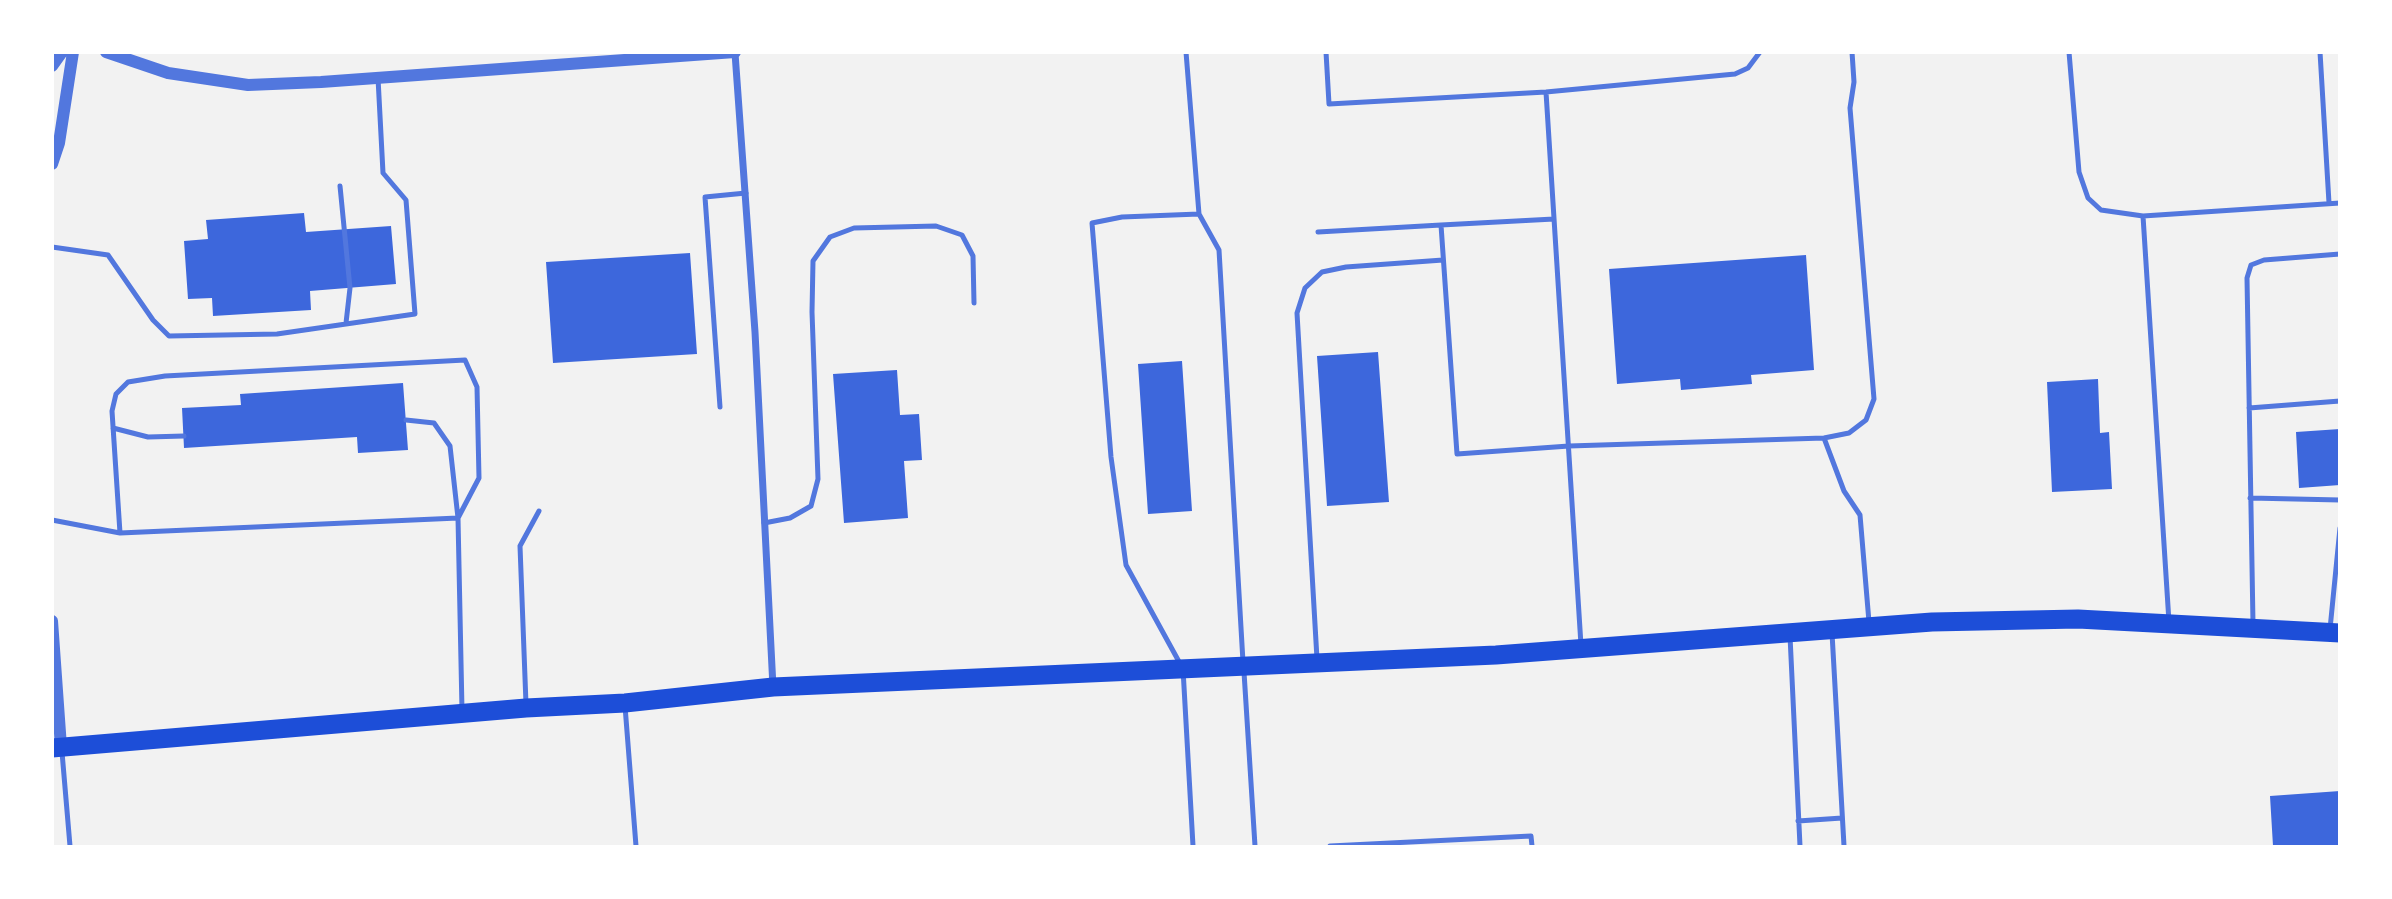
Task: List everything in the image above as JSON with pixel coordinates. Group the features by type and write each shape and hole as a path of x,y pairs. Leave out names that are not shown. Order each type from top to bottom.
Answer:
{"highway":[{"path":"57,747 526,708 625,703 773,688 1317,663 1582,648 1870,627 2078,619 2335,633"}],"street":[{"path":"52,66 62,52"},
{"path":"52,164 59,143 73,52"},
{"path":"106,52 168,73 215,82 280,84 735,52 746,193 773,688"},
{"path":"52,621 57,747"}],"lane":[{"path":"1186,52 1199,214 1219,250 1255,846"},
{"path":"1326,52 1329,103 1546,92 1735,74 1748,68 1760,52"},
{"path":"1441,225 1457,454 1569,446 1824,438 1849,433 1866,419 1874,399 1851,121 1852,52"},
{"path":"2069,52 2078,172 2088,198 2101,210 2143,216 2340,203"},
{"path":"2319,52 2329,204"},
{"path":"52,247 108,255 153,320 169,336 277,334 415,314 405,200 383,173 378,78"},
{"path":"1546,92 1582,648"},
{"path":"340,186 350,288 346,323"},
{"path":"720,407 705,197 746,193"},
{"path":"1193,846 1183,669 1126,565 1111,457 1092,223 1122,217 1199,214"},
{"path":"2143,216 2169,622"},
{"path":"1318,232 1554,219"},
{"path":"764,523 790,518 811,506 818,480 811,312 813,261 830,237 854,228 936,226 962,235 973,256 974,303"},
{"path":"2253,627 2247,278 2251,265 2264,260 2340,254"},
{"path":"1317,663 1297,313 1305,288 1322,272 1346,267 1443,260"},
{"path":"120,533 112,411 116,394 128,382 165,376 465,360 477,387 479,478 458,518"},
{"path":"2249,408 2340,401"},
{"path":"406,420 434,424 450,446 458,518 462,713"},
{"path":"113,428 148,437 184,436"},
{"path":"1824,438 1844,491 1860,515 1870,627"},
{"path":"2250,498 2340,500"},
{"path":"526,708 520,546 539,511"},
{"path":"52,520 120,533 458,518"},
{"path":"2335,633 2340,528"},
{"path":"1832,629 1844,846"},
{"path":"1790,633 1800,846"},
{"path":"625,703 636,846"},
{"path":"57,747 70,846"},
{"path":"1798,821 1842,818"},
{"path":"1330,846 1394,845 1531,836 1532,846"},
{"path":"1493,838 1493,846"}],"building":[{"path":"304,213 306,232 391,226 396,284 310,291 311,310 213,316 212,298 188,299 184,241 208,239 206,220"},
{"path":"690,253 697,354 553,363 546,262"},
{"path":"1806,255 1814,370 1751,375 1752,384 1681,390 1680,379 1617,384 1609,269"},
{"path":"1378,352 1389,502 1327,506 1317,356"},
{"path":"1182,361 1192,511 1148,514 1138,364"},
{"path":"897,370 900,415 919,414 922,460 904,461 908,518 844,523 833,374"},
{"path":"2098,379 2100,433 2109,432 2112,489 2052,492 2047,382"},
{"path":"403,383 408,450 358,453 357,437 184,448 182,408 241,405 240,394"},
{"path":"2340,429 2340,485 2299,488 2296,432"},
{"path":"2340,791 2340,846 2273,846 2270,796"}]}
